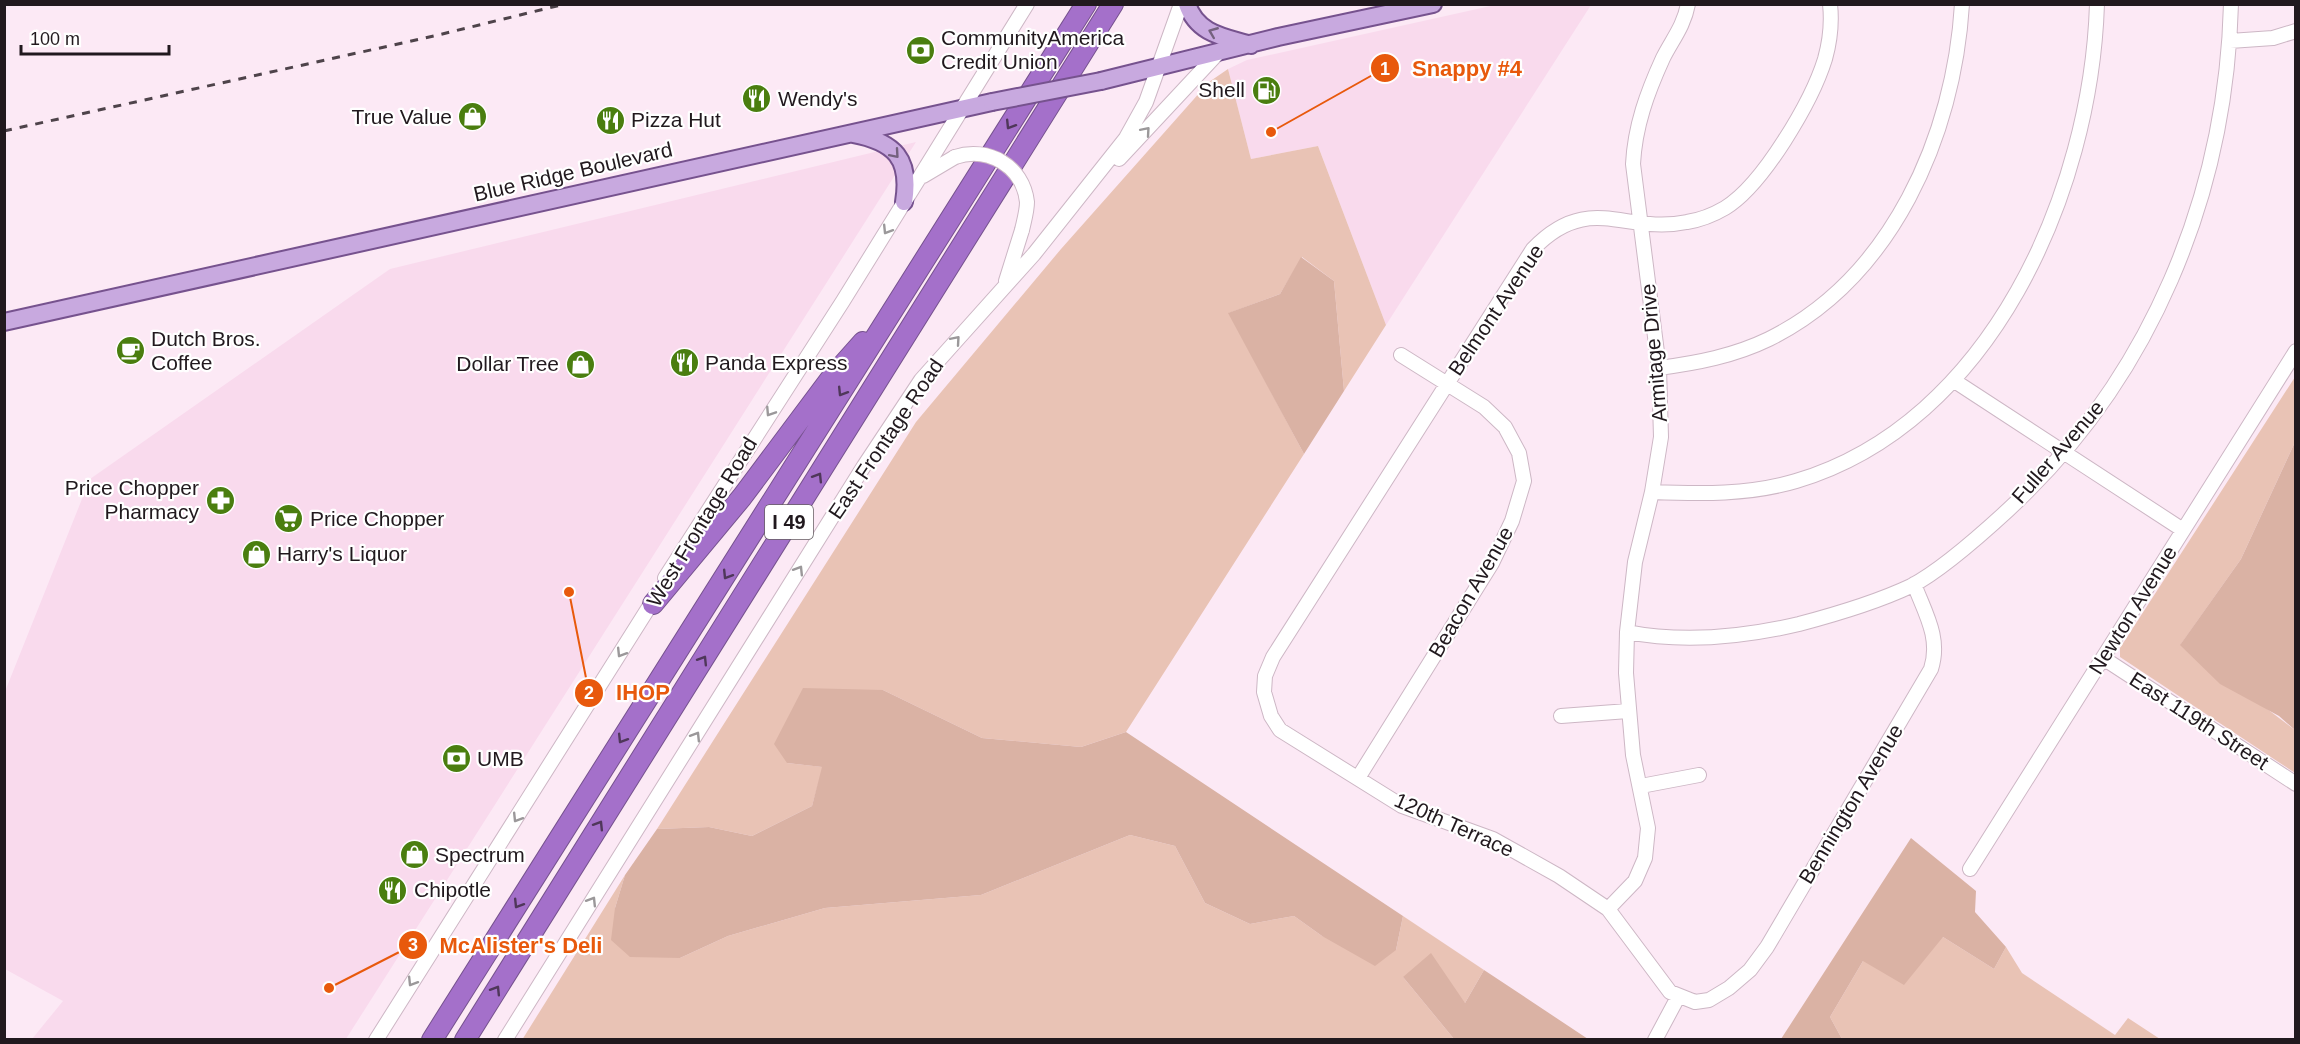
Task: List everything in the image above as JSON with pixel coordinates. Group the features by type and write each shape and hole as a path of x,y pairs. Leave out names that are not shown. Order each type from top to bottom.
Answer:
{"highway":[{"name":"I 49","path":"432,1040 908,290 1086,4"},
{"name":"I 49","path":"465,1040 1113,4"},
{"path":"653,604 742,497 831,378 908,290"}],"main road":[{"path":"1187,4 1196,23 1208,32 1252,45"},
{"name":"Blue Ridge Boulevard","path":"4,322 992,102 1158,69 1433,4"},
{"path":"849,134 886,144 898,154 906,181 904,202"}],"street":[{"name":"West Frontage Road","path":"376,1040 653,604 688,540 904,202 1027,4"},
{"name":"East Frontage Road","path":"505,1040 921,380 1005,283 1034,254 1126,138 1146,102 1181,4"},
{"name":"Armitage Drive","path":"1608,909 1635,881 1646,858 1648,828 1633,755 1628,711 1627,632 1635,562 1652,492 1661,437 1659,368 1633,164 1635,133 1664,56 1676,38 1688,4"},
{"name":"Belmont Avenue","path":"1277,650 1531,252 1543,239 1562,226 1585,218 1599,217 1668,224 1705,218 1735,201 1756,179 1789,134 1818,78 1830,36 1830,4"},
{"path":"1659,368 1731,354 1768,340 1825,302 1847,282 1876,248 1911,191 1939,130 1958,50 1962,4"},
{"path":"1652,492 1729,492 1797,481 1845,462 1889,437 1925,408 1953,380 1998,321 2025,277 2052,221 2072,163 2087,103 2096,42 2097,4"},
{"name":"Fuller Avenue","path":"1627,632 1690,637 1772,630 1842,613 1914,585 1982,534 2035,485 2090,422 2137,351 2175,276 2203,197 2222,114 2230,41 2231,4"},
{"path":"2230,41 2273,38 2295,31"},
{"path":"1087,185 1109,170 1218,53"},
{"path":"917,181 934,167 968,153 985,155 1008,166 1018,176 1027,204 1023,230 1005,283"},
{"name":"Newton Avenue","path":"1970,869 2295,351"},
{"name":"Beacon Avenue","path":"1358,778 1492,563 1512,521 1524,481 1519,453 1505,427 1484,407 1401,355"},
{"path":"1953,380 2183,530"},
{"name":"Bennington Avenue","path":"1678,997 1695,1002 1709,1000 1729,988 1750,970 1767,947 1931,669 1935,656 1935,638 1914,585"},
{"name":"120th Terrace","path":"1277,650 1265,676 1264,693 1270,716 1280,729 1402,806 1511,848 1608,909 1670,992 1678,997"},
{"name":"East 119th Street","path":"2103,658 2295,784"},
{"path":"1561,717 1628,711"},
{"path":"1641,786 1699,775"},
{"path":"1655,1040 1678,997"}],"shaded area":[{"path":"1495,5 1591,5 1386,325 1318,146 1251,159 1228,69 1247,60"},
{"path":"1228,69 1251,159 1318,146 1386,325 1344,391 1334,281 1302,257 1280,294 1229,313 1304,454 1126,732 1081,747 982,738 883,690 787,763 823,767 812,806 752,836 709,827 657,829 916,422 1061,249 1209,82"},
{"path":"916,142 346,1039 32,1039 63,1001 5,969 4,694 90,479 390,269"},
{"path":"1301,257 1334,281 1344,391 1304,454 1228,313 1280,294"},
{"path":"2295,377 2295,442 2241,559 2181,644 2295,730 2295,773 2120,657 2120,648"},
{"path":"2295,442 2295,730 2279,716 2220,684 2180,645 2241,559"},
{"path":"803,688 883,690 982,738 1081,747 1126,732 1403,916 1396,950 1375,966 1322,936 1294,916 1250,924 1205,903 1175,846 1130,835 981,895 825,908 728,936 680,958 630,957 611,940 615,908 625,875 657,829 709,827 752,836 812,806 822,767 787,763 774,744"},
{"path":"1130,835 1175,846 1205,903 1250,924 1294,916 1322,936 1396,950 1403,916 1484,970 1465,1003 1403,977 1454,1039 522,1040 625,875 615,908 680,958 728,936 825,908 981,895"},
{"path":"1911,838 1976,891 1975,912 2006,947 1994,969 1943,937 1904,985 1863,961 1830,1017 1842,1039 1781,1039"},
{"path":"1943,937 1994,969 2006,947 2022,973 2115,1035 2128,1018 2160,1039 1842,1039 1830,1017 1863,961"},
{"path":"1431,953 1465,1003 1484,970 1588,1039 1454,1039 1403,977"}],"railway":[{"path":"4,131 434,36 565,4"}],"place":[{"name":"CommunityAmerica Credit Union","path":"920,50"},
{"name":"Shell","path":"1266,90"},
{"name":"Wendy's","path":"757,99"},
{"name":"True Value","path":"473,117"},
{"name":"Pizza Hut","path":"610,120"},
{"name":"Snappy #4","path":"1271,132"},
{"name":"Dutch Bros. Coffee","path":"130,351"},
{"name":"Panda Express","path":"684,363"},
{"name":"Dollar Tree","path":"580,364"},
{"name":"Price Chopper Pharmacy","path":"220,500"},
{"name":"Price Chopper","path":"289,519"},
{"name":"Harry's Liquor","path":"256,554"},
{"name":"IHOP","path":"569,592"},
{"name":"UMB","path":"456,759"},
{"name":"Spectrum","path":"414,855"},
{"name":"Chipotle","path":"393,890"},
{"name":"McAlister's Deli","path":"329,988"}]}
